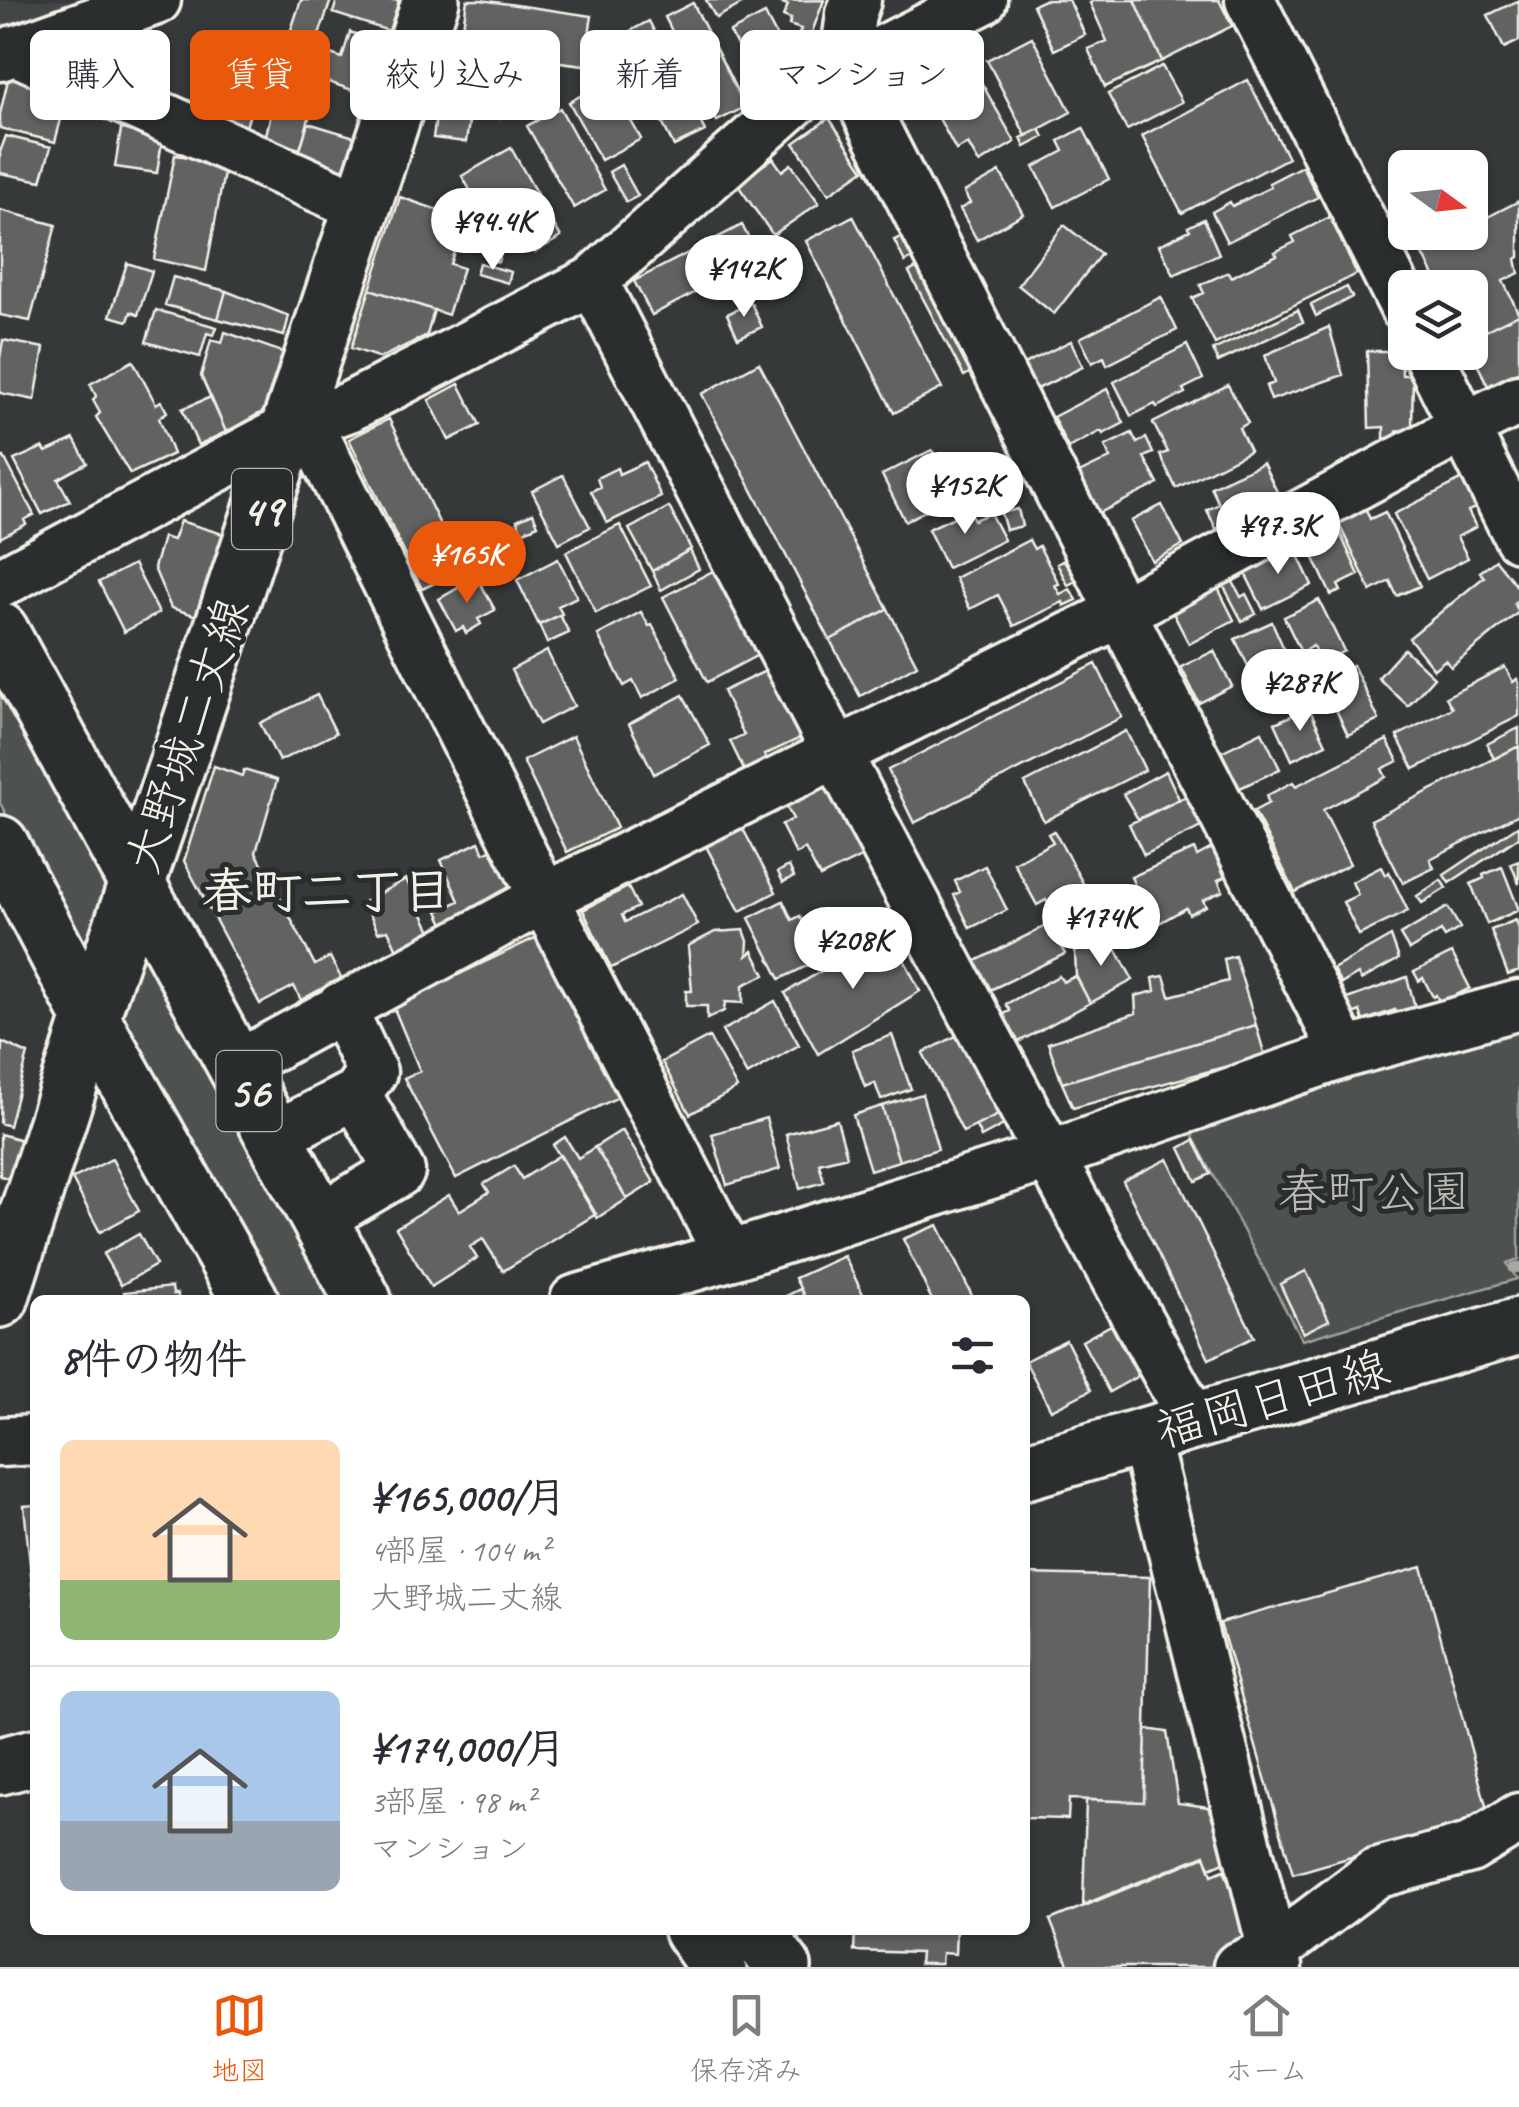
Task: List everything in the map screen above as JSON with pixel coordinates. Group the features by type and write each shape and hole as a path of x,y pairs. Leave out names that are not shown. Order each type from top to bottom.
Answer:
{"main road":[{"name":"大野城二丈線","path":"0,1300 136,882 298,427 362,206 432,0"},
{"name":"56","path":"0,631 360,1295"},
{"name":"56","path":"0,844 91,1018 247,1295"},
{"name":"福岡日田線","path":"1030,1470 1519,1326"},
{"path":"0,1766 30,1757"},
{"path":"696,1935 718,1967"},
{"path":"759,1935 783,1967"}],"street":[{"path":"7,53 156,0"},
{"path":"848,30 856,0"},
{"path":"923,30 982,0"},
{"path":"1250,0 1388,274"},
{"path":"7,53 362,206"},
{"path":"0,583 298,427 349,407 593,282 774,120"},
{"path":"871,120 1344,1053"},
{"path":"593,282 1048,1156 1169,1428 1262,1962 1375,1874 1470,1848 1519,1818"},
{"path":"1436,370 1519,536"},
{"path":"236,1066 544,898 1120,613 1519,400"},
{"path":"298,427 729,1256"},
{"path":"592,1295 1048,1156 1344,1053 1519,1005"},
{"path":"273,1136 356,1094 372,1072 341,1007"},
{"path":"319,1220 400,1171 356,1094"},
{"path":"0,1442 30,1440"}],"shaded area":[{"path":"0,0 92,0 0,33"}],"green space":[{"path":"0,671 116,883 88,965 0,803"},
{"path":"145,940 339,1295 264,1295 117,1022"},
{"name":"春町公園","path":"1519,1017 1519,1259 1507,1263 1517,1279 1302,1340 1193,1137 1197,1116"}],"building":[{"path":"301,0 331,0 321,30 291,30"},
{"path":"337,0 399,1 389,30 333,13"},
{"path":"467,0 592,16 590,30 580,30 580,64 560,62 560,30 462,30"},
{"path":"706,0 749,0 716,18"},
{"path":"824,0 813,30 789,25 791,19 783,16 788,5 776,1"},
{"path":"1044,0 1069,0 1085,35 1054,50 1033,5"},
{"path":"1135,0 1162,61 1105,87 1088,49 1107,41 1090,3"},
{"path":"1135,0 1219,0 1232,26 1162,61"},
{"path":"1519,0 1519,41 1504,48 1488,15"},
{"path":"693,3 706,30 672,30 665,17"},
{"path":"765,14 773,30 740,30 740,51 730,32"},
{"path":"649,21 654,30 632,30"},
{"path":"350,32 350,89 330,83 330,54 342,58"},
{"path":"1032,37 1071,112 1026,136 987,60"},
{"path":"720,57 740,97 740,110 720,120"},
{"path":"1162,66 1182,102 1127,130 1108,94"},
{"path":"10,71 30,77 30,120 61,120 55,142 0,128"},
{"path":"1248,80 1288,158 1182,213 1142,136"},
{"path":"984,87 1015,142 979,163 968,144 956,150 940,120 984,120"},
{"path":"580,96 580,120 630,120 641,139 601,160 569,102"},
{"path":"560,108 605,190 574,208 527,126 538,120 560,120"},
{"path":"220,120 248,120 246,127"},
{"path":"270,120 309,120 300,149 265,139"},
{"path":"436,120 469,122 466,142 433,138"},
{"path":"661,120 699,120 705,131 674,146"},
{"path":"830,120 864,170 829,194 794,143"},
{"path":"308,123 358,138 347,175 297,160"},
{"path":"1083,128 1109,179 1055,207 1034,167 1064,151 1059,141"},
{"path":"121,129 163,135 157,173 115,167"},
{"path":"1040,129 1044,137 1025,147 1021,138"},
{"path":"6,136 51,147 41,181 0,173 0,152"},
{"path":"511,148 561,237 535,252 513,213 502,220 497,209 485,216 462,176"},
{"path":"175,155 226,162 206,271 154,259"},
{"path":"773,158 782,171 791,164 819,203 773,235 737,184"},
{"path":"621,165 638,196 626,202 609,172"},
{"path":"1302,166 1318,197 1227,242 1212,212 1271,187 1269,183"},
{"path":"1000,172 1023,214 977,240 960,209 970,203 964,192"},
{"path":"400,197 452,215 449,222 462,227 450,264 463,268 448,315 370,289"},
{"path":"1519,201 1519,273 1503,281 1519,314 1488,329 1488,270 1431,270 1421,250 1488,250 1488,217"},
{"path":"0,210 56,225 30,321 0,315"},
{"path":"853,216 942,388 894,413 806,241"},
{"path":"1330,217 1357,274 1215,344 1192,298 1204,293 1200,285 1228,272 1231,277 1277,255 1275,252 1295,242 1292,236"},
{"path":"1204,219 1219,254 1174,275 1159,245"},
{"path":"742,225 759,259 652,315 634,281"},
{"path":"1064,225 1101,254 1054,314 1018,285"},
{"path":"903,236 913,258 905,262 894,240"},
{"path":"491,239 504,243 498,262 486,259"},
{"path":"127,263 152,271 138,315 131,312 128,321 110,316"},
{"path":"479,263 511,272 508,283 476,274"},
{"path":"918,267 973,371 964,376 909,272"},
{"path":"173,277 226,291 218,319 165,305"},
{"path":"1347,287 1352,297 1316,316 1311,305"},
{"path":"370,289 434,310 427,335 380,358 351,348"},
{"path":"226,291 289,316 284,336 218,319"},
{"path":"1161,297 1177,330 1107,365 1104,357 1092,363 1080,338"},
{"path":"751,303 762,327 738,338 727,314"},
{"path":"156,310 217,327 214,335 207,333 200,357 146,342"},
{"path":"1298,310 1303,322 1218,362 1213,350"},
{"path":"1519,314 1519,371 1488,386 1480,370 1488,370 1488,329"},
{"path":"1329,327 1343,375 1271,400 1266,386 1274,383 1265,355"},
{"path":"225,332 285,353 271,407 226,432 201,376 211,340 222,343"},
{"path":"3,340 44,348 35,400 0,393"},
{"path":"1071,341 1083,367 1031,392 1020,366"},
{"path":"1187,345 1203,379 1183,389 1185,393 1131,416 1114,382"},
{"path":"1367,351 1388,351 1388,370 1413,375 1412,428 1397,431 1396,439 1384,438 1384,427 1369,428"},
{"path":"133,361 156,404 161,401 167,412 159,418 173,454 130,474 96,417 100,413 90,384"},
{"path":"759,363 888,609 830,640 702,394"},
{"path":"459,384 480,425 449,440 429,400"},
{"path":"1228,385 1248,423 1239,428 1250,451 1176,488 1160,455 1168,452 1153,423"},
{"path":"1107,389 1124,423 1068,448 1053,417"},
{"path":"211,397 226,432 198,445 182,409"},
{"path":"389,419 462,570 422,589 349,439"},
{"path":"1132,433 1137,443 1146,438 1153,453 1144,457 1158,484 1097,514 1077,474 1110,458 1105,446"},
{"path":"74,439 87,463 58,479 70,501 42,514 14,460 43,447 46,452"},
{"path":"932,450 950,487 934,495 939,504 905,521 882,475"},
{"path":"4,457 34,515 0,538 0,459"},
{"path":"645,462 661,497 607,523 591,491 600,487 597,478 617,468 619,474"},
{"path":"1263,463 1280,498 1216,529 1207,510 1219,504 1211,487"},
{"path":"563,475 590,527 559,543 532,491"},
{"path":"1463,479 1477,507 1468,511 1476,527 1457,537 1468,558 1427,579 1394,514"},
{"path":"1162,505 1183,545 1152,561 1131,521"},
{"path":"1364,505 1370,519 1385,512 1420,586 1397,596 1390,581 1371,591 1336,518"},
{"path":"669,507 691,549 652,571 629,529"},
{"path":"1018,509 1022,526 1006,530 1001,513"},
{"path":"969,510 974,520 990,513 1004,540 947,568 928,529"},
{"path":"533,513 538,525 522,532 517,520"},
{"path":"180,521 223,534 197,616 171,608 154,568 163,537 173,540"},
{"path":"620,525 651,586 596,613 566,552"},
{"path":"509,528 514,539 484,555 478,544"},
{"path":"1339,531 1359,575 1338,585 1341,591 1331,595 1312,554 1323,549 1319,540"},
{"path":"1029,540 1034,549 1039,546 1059,584 1055,585 1060,594 1070,589 1077,600 1064,606 1063,602 1014,626 998,595 970,609 955,578"},
{"path":"1293,545 1312,585 1263,609 1243,569"},
{"path":"690,550 699,569 661,590 652,571"},
{"path":"558,559 577,597 558,606 562,614 539,625 517,580"},
{"path":"1064,560 1076,581 1068,585 1057,564"},
{"path":"1496,560 1519,589 1519,599 1514,603 1519,612 1451,667 1445,660 1434,669 1409,638 1484,577 1480,572"},
{"path":"134,564 159,613 124,632 99,582"},
{"path":"713,571 758,655 707,682 663,597"},
{"path":"477,577 495,610 478,619 481,624 466,633 463,627 456,631 439,599"},
{"path":"1231,578 1241,597 1246,594 1256,614 1242,621 1222,583"},
{"path":"1216,584 1234,620 1189,644 1170,607"},
{"path":"1319,600 1344,651 1321,663 1313,646 1301,652 1284,617"},
{"path":"888,609 917,665 860,696 830,640"},
{"path":"641,612 680,678 642,698 633,681 624,686 598,635"},
{"path":"560,615 569,633 547,643 539,625"},
{"path":"1272,622 1293,669 1265,681 1260,670 1252,674 1235,639"},
{"path":"1404,649 1434,677 1408,706 1378,678"},
{"path":"547,651 574,706 539,724 511,670"},
{"path":"1214,651 1232,686 1199,703 1181,667"},
{"path":"1096,664 1122,717 914,823 888,770"},
{"path":"1353,665 1379,720 1348,735 1327,691 1339,685 1333,674"},
{"path":"774,667 807,735 764,755 766,759 744,770 730,741 744,735 723,691"},
{"path":"1505,667 1513,682 1517,679 1519,683 1519,716 1414,769 1397,736 1452,708 1446,697"},
{"path":"317,695 336,733 279,761 260,723"},
{"path":"683,695 710,745 654,774 629,724"},
{"path":"1309,708 1326,744 1292,760 1275,723"},
{"path":"1519,728 1519,746 1494,759 1487,744"},
{"path":"1126,731 1145,770 1044,821 1025,783"},
{"path":"1262,732 1280,769 1238,789 1221,752"},
{"path":"573,736 617,828 567,852 523,761"},
{"path":"1387,740 1398,761 1382,769 1386,777 1323,810 1350,864 1295,892 1254,811 1269,803 1266,796 1293,782 1296,786"},
{"path":"1519,746 1519,814 1430,859 1434,868 1403,883 1371,820"},
{"path":"214,766 242,776 244,770 277,780 256,852 315,965 330,957 341,978 301,1000 294,986 260,1004 184,861"},
{"path":"1166,771 1179,799 1138,819 1123,794"},
{"path":"835,781 871,852 820,877 805,849 796,854 781,825 793,819 786,806"},
{"path":"1189,795 1203,826 1144,855 1129,824"},
{"path":"741,825 776,892 740,911 705,844"},
{"path":"1519,825 1519,837 1449,883 1444,875"},
{"path":"1054,831 1085,887 1050,906 1046,900 1037,905 1014,863 1053,842 1048,834"},
{"path":"479,842 484,853 494,848 514,891 447,930 438,911 459,901 441,860"},
{"path":"1212,848 1225,877 1218,880 1223,891 1203,900 1206,906 1189,914 1186,908 1154,926 1131,877 1194,849 1197,856"},
{"path":"1519,861 1519,884 1511,864"},
{"path":"789,866 794,877 783,882 778,872"},
{"path":"985,866 1007,910 970,928 954,895 960,892 955,881"},
{"path":"1381,867 1385,875 1389,872 1408,911 1359,935 1343,902 1358,895 1352,882"},
{"path":"1502,867 1519,910 1487,924 1471,884"},
{"path":"406,879 432,933 397,950 388,930 378,932 364,902"},
{"path":"1441,880 1446,888 1422,903 1417,896"},
{"path":"628,887 638,907 622,915 625,922 682,894 698,925 611,968 583,910"},
{"path":"783,901 792,920 800,916 809,934 800,938 813,963 780,979 749,918"},
{"path":"1097,904 1106,921 1092,929 1082,912"},
{"path":"1448,907 1460,928 1445,937 1441,931 1409,950 1400,935"},
{"path":"1516,920 1519,971 1508,975 1491,930"},
{"path":"1050,924 1065,954 988,991 974,962"},
{"path":"744,930 747,956 753,951 765,975 743,985 743,1003 725,1002 724,1011 707,1019 707,1006 686,1006 686,991 692,991 688,946 715,932"},
{"path":"889,930 920,991 818,1054 785,993"},
{"path":"1108,934 1133,980 1090,1003 1076,976 1075,952"},
{"path":"541,935 622,1095 456,1178 404,1078 420,1071 393,1006"},
{"path":"1391,936 1399,959 1361,980 1358,974 1341,984 1333,969"},
{"path":"1452,953 1470,988 1440,1003 1423,978 1419,981 1414,972"},
{"path":"1235,956 1256,1025 1062,1083 1048,1043 1136,1013 1135,996 1155,991 1153,978 1164,976 1170,996 1228,981 1224,959"},
{"path":"1059,976 1063,982 1076,976 1090,1003 1013,1045 998,1017 1010,1011 1006,1004"},
{"path":"1407,977 1415,1007 1363,1021 1360,1011 1353,1014 1347,999"},
{"path":"775,1001 799,1045 747,1075 722,1031"},
{"path":"1256,1025 1265,1056 1073,1108 1062,1083"},
{"path":"962,1033 1002,1113 963,1132 923,1053"},
{"path":"892,1035 911,1089 881,1100 875,1083 865,1087 852,1050"},
{"path":"709,1037 737,1088 690,1114 662,1062"},
{"path":"2,1042 28,1054 9,1126 0,1123"},
{"path":"922,1094 938,1149 899,1161 882,1106"},
{"path":"882,1106 899,1161 870,1170 853,1115"},
{"path":"1004,1112 1009,1122 981,1137 976,1126"},
{"path":"766,1118 780,1169 727,1185 712,1134"},
{"path":"837,1120 847,1156 819,1163 824,1182 800,1189 786,1134"},
{"path":"622,1130 654,1182 627,1199 595,1147"},
{"path":"0,1134 22,1140 12,1179 0,1176"},
{"path":"565,1137 578,1158 595,1147 627,1199 597,1218 553,1145"},
{"path":"1194,1140 1211,1174 1196,1181 1180,1148"},
{"path":"560,1155 596,1214 503,1271 483,1239 470,1247 477,1258 431,1287 396,1228 449,1195 459,1211 489,1192 484,1184 514,1166 522,1179"},
{"path":"112,1159 139,1211 100,1232 72,1179"},
{"path":"1168,1159 1254,1337 1209,1359 1123,1181"},
{"path":"938,1225 972,1295 930,1295 903,1239"},
{"path":"139,1234 156,1265 121,1285 103,1254"},
{"path":"844,1256 864,1295 804,1295 795,1278"},
{"path":"1306,1271 1329,1320 1303,1333 1280,1284"},
{"path":"172,1287 173,1294 178,1295 124,1295 124,1292"},
{"path":"1111,1325 1138,1376 1109,1392 1082,1341"},
{"path":"1066,1340 1091,1390 1051,1410 1030,1370 1030,1358"},
{"path":"30,1505 30,1565 24,1506"},
{"path":"1422,1567 1489,1817 1293,1874 1220,1623"},
{"path":"1030,1574 1150,1577 1144,1802 1069,1799 1068,1819 1030,1818"},
{"path":"1146,1729 1167,1732 1178,1803 1208,1807 1229,1860 1210,1868 1205,1855 1083,1905 1086,1800 1144,1802"},
{"path":"1205,1856 1212,1875 1224,1870 1249,1933 1239,1938 1245,1955 1215,1967 1069,1967 1050,1920"},
{"path":"855,1935 956,1935 955,1954 942,1953 941,1964 919,1964 920,1953 854,1951"}],"waterway":[{"path":"1514,1268 1519,1267"}],"district":[{"name":"春町二丁目","path":"327,890"}]}
